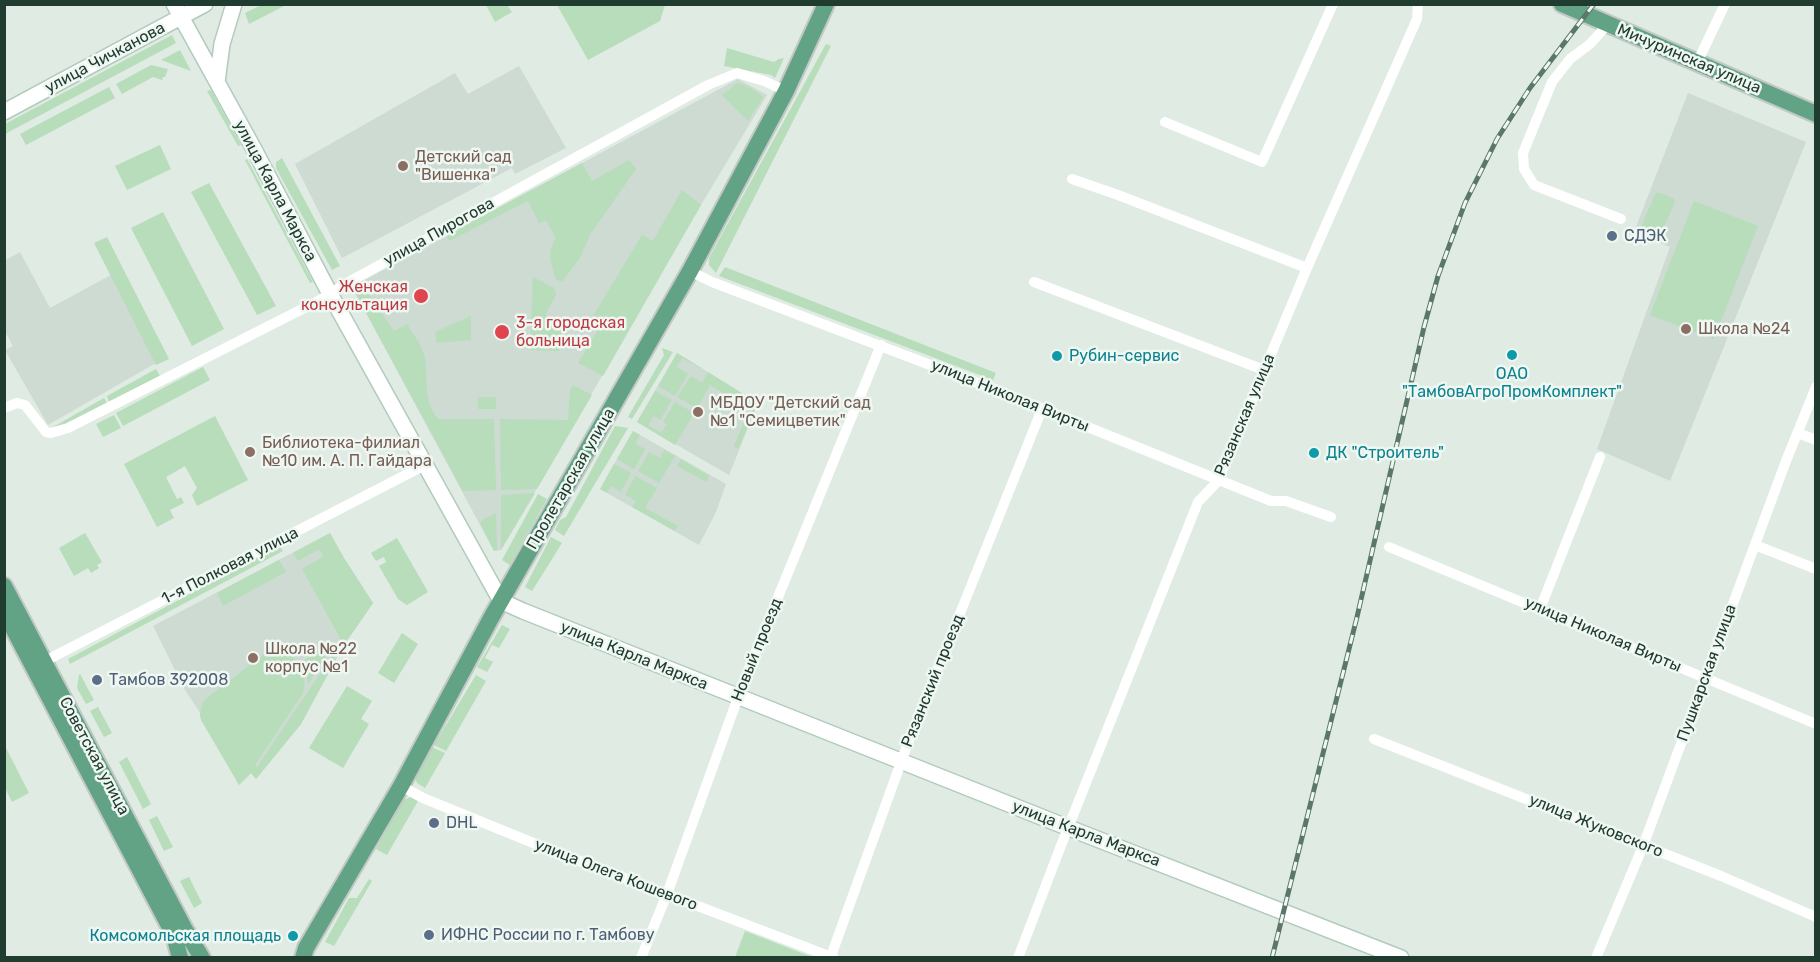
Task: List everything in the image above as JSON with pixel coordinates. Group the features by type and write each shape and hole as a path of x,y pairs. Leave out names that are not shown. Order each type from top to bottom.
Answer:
{"main road":[{"name":"улица Чичканова","path":"4,112 178,11 205,4"},
{"path":"217,82 222,44 234,4"},
{"name":"Пролетарская улица","path":"306,954 401,786 501,601 690,271 786,91 826,4"},
{"name":"Мичуринская улица","path":"1562,4 1815,114"},
{"name":"улица Карла Маркса","path":"178,11 330,294 501,601 738,698 1401,957"},
{"name":"Советская улица","path":"4,586 39,664 202,957"},
{"path":"4,611 39,664 174,935 180,957"},
{"path":"290,957 306,954"}],"street":[{"path":"1165,122 1262,162 1333,4"},
{"name":"Рязанская улица","path":"1018,957 1198,502 1218,481 1307,268 1417,19 1418,4"},
{"path":"1697,63 1725,4"},
{"path":"1608,24 1590,44 1570,59 1552,82 1523,153 1524,169 1534,184 1621,219"},
{"name":"улица Пирогова","path":"4,408 17,403 22,404 27,407 44,431 49,433 59,431 330,294 708,85 737,73 764,81 786,91"},
{"path":"1072,179 1307,268"},
{"name":"улица Николая Вирты","path":"690,271 712,282 881,345 1218,481 1271,501 1286,501 1331,517"},
{"path":"1034,282 1264,370"},
{"name":"Новый проезд","path":"641,957 667,894 738,698 881,345"},
{"name":"Пушкарская улица","path":"1596,957 1643,846 1815,387"},
{"name":"Рязанский проезд","path":"833,957 901,761 1042,409"},
{"path":"1798,434 1815,440"},
{"path":"1540,609 1600,457"},
{"name":"1-я Полковая улица","path":"39,664 425,465"},
{"path":"1755,545 1815,569"},
{"name":"улица Николая Вирты","path":"1389,546 1815,724"},
{"name":"улица Жуковского","path":"1374,739 1722,876 1815,917"},
{"name":"улица Олега Кошевого","path":"401,786 423,798 543,847 833,957"}],"shaded area":[{"name":"Детский сад \"Вишенка\"","path":"519,66 566,148 515,174 512,168 342,258 295,164 455,73 468,94"},
{"name":"3-я городская больница","path":"738,79 767,95 501,550 494,551 352,287"},
{"name":"Школа №24","path":"1688,93 1806,142 1670,481 1597,449 1670,247 1634,232"},
{"path":"20,252 50,308 111,275 156,363 48,425 5,350 13,346 5,331 4,261"},
{"name":"МБДОУ \"Детский сад №1 \"Семицветик\"","path":"677,353 758,403 729,475 637,422"},
{"name":"МБДОУ \"Детский сад №1 \"Семицветик\"","path":"633,431 726,484 716,512 699,545 600,489"},
{"name":"Школа №22 корпус №1","path":"330,533 373,603 344,645 301,724 256,779 251,773 239,785 185,690 153,626"}],"green space":[{"path":"261,5 286,5 249,24 245,13"},
{"path":"486,5 507,5 512,12 495,22"},
{"path":"557,5 665,5 660,21 588,60"},
{"path":"172,35 176,43 5,134 5,124"},
{"path":"826,44 831,46 716,273 709,265 709,258"},
{"path":"727,48 774,62 784,58 775,78 771,75 724,66"},
{"path":"180,50 191,71 161,60"},
{"path":"151,65 168,69 165,77 162,80 153,77 122,94 116,84"},
{"path":"737,83 751,88 763,97 748,121 722,95"},
{"path":"109,87 115,98 26,145 20,134"},
{"path":"211,90 241,145 238,146 207,91"},
{"path":"160,145 171,169 127,190 115,166"},
{"path":"282,158 340,266 332,270 276,168 276,162"},
{"path":"247,159 313,282 310,283 245,160"},
{"path":"629,160 636,169 591,233 579,259 562,282 556,279 550,258 556,238 546,220 539,223 528,201 449,241 447,237 582,163 592,181"},
{"path":"209,183 276,306 257,315 191,192"},
{"path":"682,190 701,205 603,376 578,363 599,328 589,323 642,235 653,241"},
{"path":"1656,193 1674,199 1675,202 1657,238 1640,229"},
{"path":"1694,201 1758,226 1714,339 1650,315"},
{"path":"163,212 224,329 192,346 131,228"},
{"path":"107,237 169,359 156,365 94,243"},
{"path":"725,267 996,373 993,380 719,276"},
{"path":"533,277 554,288 556,295 546,313 550,323 562,331 559,351 530,350"},
{"path":"360,282 394,331 407,324 418,341 425,359 428,398 438,419 494,419 496,490 463,491 352,287"},
{"path":"471,316 471,340 437,343 435,332"},
{"path":"662,348 673,352 632,419 628,417 664,355"},
{"path":"677,353 706,371 682,358 677,367 688,374 675,396 658,386"},
{"path":"203,367 210,380 123,426 116,413"},
{"path":"156,369 160,376 109,402 107,396"},
{"path":"708,372 758,403 738,449 734,446 750,408 710,385 697,408 677,397 691,376 702,383"},
{"path":"573,385 592,395 537,489 501,490 500,419 568,420 570,390"},
{"path":"655,391 672,400 660,420 654,416 648,425 661,433 667,424 663,422 675,402 694,413 675,445 637,422"},
{"path":"478,397 496,397 496,409 478,409"},
{"path":"104,398 107,403 66,424 53,427"},
{"path":"114,415 121,428 103,437 96,424"},
{"path":"215,416 248,480 197,506 192,495 197,488 185,466 166,477 177,499 181,497 184,503 170,510 174,518 157,527 124,464"},
{"path":"615,426 628,428 564,536 555,530 560,520 566,517"},
{"path":"633,431 640,435 635,444 645,449 634,469 617,459"},
{"path":"664,450 675,456 659,483 638,471 649,452 660,458"},
{"path":"681,459 709,476 706,482 677,466"},
{"path":"614,464 631,473 621,492 611,486 607,493 600,489"},
{"path":"635,476 657,488 645,508 678,526 675,531 632,507 636,501 625,495"},
{"path":"535,493 501,550 501,495"},
{"path":"538,494 547,499 510,565 502,560"},
{"path":"496,513 497,550 494,551 480,523"},
{"path":"85,533 102,562 97,565 99,568 91,573 88,568 74,576 59,548"},
{"path":"330,533 373,603 344,645 302,569 324,556 319,549 298,561 293,553"},
{"path":"551,537 562,543 532,591 525,587"},
{"path":"397,538 428,592 407,605 398,599 379,566 386,562 384,557 376,561 371,553"},
{"path":"280,546 283,551 70,664 68,659"},
{"path":"279,560 286,572 223,606 217,593"},
{"path":"502,625 510,629 499,648 492,645 485,658 493,662 487,672 477,667"},
{"path":"402,633 418,644 394,683 378,673"},
{"path":"333,645 308,684 302,661"},
{"path":"274,649 289,654 299,664 304,677 303,693 255,765 257,767 332,656 336,659 301,724 256,779 251,773 239,785 201,720 202,704 208,697"},
{"path":"80,674 94,700 86,704 77,688"},
{"path":"476,675 486,681 446,751 434,745"},
{"path":"347,686 372,701 361,719 369,724 343,768 309,748"},
{"path":"98,707 112,733 104,737 90,711"},
{"path":"5,746 29,793 12,802 5,788"},
{"path":"432,747 445,753 425,788 417,783 415,777"},
{"path":"127,757 151,804 143,809 119,762"},
{"path":"411,797 418,801 387,855 376,849 403,800"},
{"path":"157,816 173,847 164,851 149,820"},
{"path":"189,877 202,903 194,908 180,881"},
{"path":"369,879 372,881 334,946 325,942 349,898 357,898"},
{"path":"745,931 812,957 735,957"}],"railway":[{"path":"1272,958 1357,617 1424,327 1438,276 1465,203 1497,139 1530,88 1594,4"}],"place":[{"name":"Детский сад \"Вишенка\"","path":"403,166"},
{"name":"СДЭК","path":"1612,236"},
{"name":"Женская консультация","path":"421,296"},
{"name":"Школа №24","path":"1686,329"},
{"name":"3-я городская больница","path":"502,332"},
{"name":"ОАО \"ТамбовАгроПромКомплект\"","path":"1512,355"},
{"name":"Рубин-сервис","path":"1057,356"},
{"name":"МБДОУ \"Детский сад №1 \"Семицветик\"","path":"698,412"},
{"name":"Библиотека-филиал №10 им. А. П. Гайдара","path":"250,452"},
{"name":"ДК \"Строитель\"","path":"1314,453"},
{"name":"Школа №22 корпус №1","path":"253,658"},
{"name":"Тамбов 392008","path":"97,680"},
{"name":"DHL","path":"434,823"},
{"name":"ИФНС России по г. Тамбову","path":"429,935"},
{"name":"Комсомольская площадь","path":"293,936"}]}
